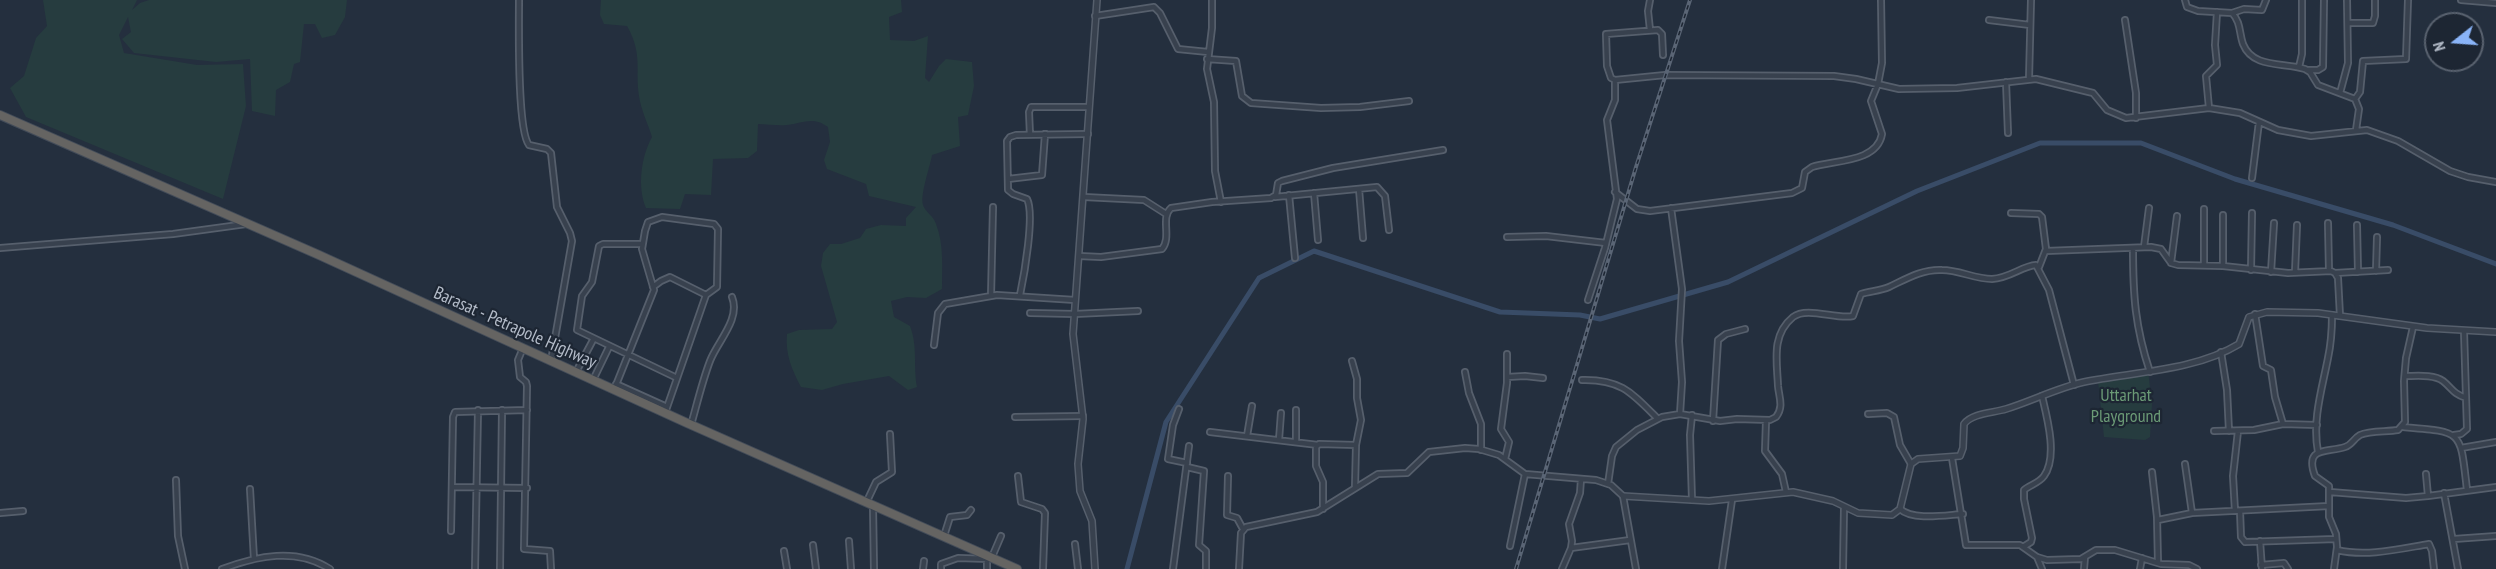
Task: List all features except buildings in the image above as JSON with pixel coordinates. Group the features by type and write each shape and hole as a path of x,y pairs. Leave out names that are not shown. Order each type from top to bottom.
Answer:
{"highway":[{"name":"Barasat - Petrapole Highway","path":"0,115 593,380 615,387 666,410 691,425 870,502 1017,569"}],"street":[{"path":"519,0 521,117 524,136 530,145 547,149 551,153 557,207 572,237 552,361"},
{"path":"1095,0 1084,197 1075,300 1075,362 1083,416 1078,464 1080,491 1092,521 1095,569"},
{"path":"1212,0 1212,28 1207,69 1214,102 1215,171 1221,202"},
{"path":"1650,0 1648,11 1650,30"},
{"path":"1615,192 1637,209 1644,211 1792,193 1802,188 1805,172 1812,167 1866,154 1878,144 1882,134 1870,101 1878,84 1883,55 1881,0"},
{"path":"2030,79 2031,0"},
{"path":"2185,0 2187,7 2193,10 2232,13 2244,9 2262,10 2266,0"},
{"path":"2299,67 2302,54 2302,0"},
{"path":"2232,13 2238,21 2245,47 2255,58 2266,63 2320,70 2324,64 2324,0"},
{"path":"2340,93 2348,63 2347,0"},
{"path":"2348,23 2373,23 2375,0"},
{"path":"2355,99 2360,92 2363,61 2406,59 2408,0"},
{"path":"2461,0 2496,3"},
{"path":"1095,16 1154,7 1160,13 1178,49 1208,52"},
{"path":"2209,108 2206,79 2207,73 2217,65 2215,45 2217,12"},
{"path":"1989,20 2030,26"},
{"path":"2125,20 2136,93 2136,118"},
{"path":"1588,300 1617,200 1607,120 1615,100 1614,80 1607,66 1606,34 1658,30 1661,32 1663,55"},
{"path":"1207,59 1236,61 1242,96 1251,103 1321,108 1360,107 1409,101"},
{"path":"2308,70 2318,86 2355,99 2359,109 2356,130"},
{"path":"1614,80 1665,75 1834,76 1899,89 1935,89 2030,79 2048,81 2086,91 2098,98 2111,113 2136,118 2209,108 2240,113 2278,130 2311,136 2367,130 2398,141 2460,175 2496,182"},
{"path":"2006,82 2008,133"},
{"path":"1030,135 1029,112 1031,107 1089,107"},
{"path":"2252,178 2259,122"},
{"path":"1008,179 1042,175 1045,134"},
{"path":"1020,296 1030,204 1027,199 1010,193 1007,141 1013,136 1088,134"},
{"path":"1275,197 1278,183 1282,181 1352,165 1443,150"},
{"path":"1079,256 1108,256 1162,249 1167,242 1166,214 1171,208 1377,187 1385,196 1389,230"},
{"path":"1359,189 1363,238"},
{"path":"1314,193 1318,240"},
{"path":"1289,195 1294,258"},
{"path":"1084,197 1144,200 1166,214"},
{"path":"991,296 993,207"},
{"path":"1671,208 1682,289 1680,414"},
{"path":"2144,247 2149,208"},
{"path":"2204,209 2204,265"},
{"path":"2011,213 2041,214 2046,251 2039,267"},
{"path":"2251,270 2252,213"},
{"path":"2223,215 2223,266"},
{"path":"2171,263 2177,216"},
{"path":"653,287 642,244 646,226 654,218 677,217 717,225 717,286 706,295 666,410"},
{"path":"2271,272 2274,223"},
{"path":"2328,223 2329,271"},
{"path":"0,248 173,234 246,224"},
{"path":"2295,272 2297,225"},
{"path":"2357,225 2358,272"},
{"path":"1507,237 1566,238 1606,243"},
{"path":"2376,271 2377,237"},
{"path":"642,244 603,244 597,250 592,282 582,296 577,328 579,333 677,378"},
{"path":"2046,251 2144,247 2161,249 2171,263 2178,265 2223,266 2271,272 2329,271 2335,273 2388,270"},
{"path":"2133,248 2133,295 2137,329 2150,372"},
{"path":"1608,484 1612,456 1616,447 1637,430 1659,419 1680,414 1713,421 1737,419 1766,421 1776,417 1780,409 1777,340 1787,324 1797,314 1853,316 1861,294 1883,289 1932,270 1948,270 1977,278 1992,279 2011,275 2033,264 2039,267 2051,298 2074,385"},
{"path":"2335,273 2339,287 2340,316"},
{"path":"615,387 653,287 661,280 670,277 706,295"},
{"path":"934,345 941,306 991,296 1075,300"},
{"path":"691,425 710,360 734,311 732,297"},
{"path":"1030,313 1075,314 1138,311"},
{"path":"1243,529 1323,510 1378,474 1407,473 1423,456 1432,451 1465,448 1481,450 1505,459 1525,474 1608,484 1623,496 1732,500 1786,492 1833,501 1858,513 1886,516 1900,509 1911,464 1918,459 1952,458 1963,452 1966,421 2074,385 2150,372 2221,352 2239,344 2246,320 2255,314 2277,312 2332,315 2413,327 2496,332"},
{"path":"2255,314 2260,359 2264,366 2271,370 2275,398 2283,424"},
{"path":"2332,315 2330,348 2318,397 2318,452 2313,460 2313,472 2317,479 2327,483 2330,492 2329,518 2337,550 2334,569"},
{"path":"2403,427 2405,422 2405,376 2413,327"},
{"path":"1713,421 1718,340 1725,333 1745,329"},
{"path":"2318,452 2348,447 2359,435 2398,430 2403,427 2446,431 2454,435 2461,434 2467,429 2464,331"},
{"path":"576,372 593,340"},
{"path":"593,380 609,347"},
{"path":"523,348 518,360 518,368 520,377 527,383 527,488 524,549 550,551 551,569"},
{"path":"2221,352 2228,390 2229,431"},
{"path":"1505,459 1509,442 1501,429 1508,354"},
{"path":"1352,361 1357,379 1357,398 1361,420 1356,445 1355,487"},
{"path":"1465,372 1469,393 1481,424 1481,450"},
{"path":"2405,376 2439,379 2444,381 2451,391 2466,398"},
{"path":"1507,377 1543,378"},
{"path":"1582,380 1600,379 1621,386 1659,419"},
{"path":"2023,547 2031,542 2032,538 2024,490 2043,478 2050,460 2050,434 2042,396"},
{"path":"1246,436 1252,406"},
{"path":"1179,409 1173,425 1168,459 1204,471 1199,545 1206,551 1206,569"},
{"path":"451,531 453,417 458,410 527,410"},
{"path":"475,569 478,410"},
{"path":"500,569 502,410"},
{"path":"1296,410 1296,442"},
{"path":"1279,440 1281,412"},
{"path":"1868,414 1887,413 1894,417 1900,445 1911,464"},
{"path":"1692,415 1690,435 1692,500"},
{"path":"1015,417 1083,416"},
{"path":"1766,421 1765,451 1782,474 1786,492"},
{"path":"2214,431 2254,430 2283,424 2317,425"},
{"path":"2238,431 2233,476 2243,541 2336,539"},
{"path":"1210,432 1317,445 1356,445"},
{"path":"874,569 870,502 876,482 892,472 890,434"},
{"path":"2454,435 2461,448 2467,490"},
{"path":"2461,448 2496,442"},
{"path":"1317,445 1316,466 1323,482 1323,510"},
{"path":"1173,569 1189,446"},
{"path":"1952,458 1963,514 1966,545 2023,547 2037,557 2047,560 2085,557"},
{"path":"2185,464 2192,513"},
{"path":"2152,472 2158,520 2157,563"},
{"path":"1510,546 1525,474"},
{"path":"2426,474 2428,495"},
{"path":"1018,476 1021,502 1042,509 1045,513 1043,569"},
{"path":"1228,476 1227,515 1237,518 1243,529 1239,569"},
{"path":"1562,569 1571,548 1569,524 1579,497 1581,479"},
{"path":"176,480 178,536 185,569"},
{"path":"452,487 527,488"},
{"path":"2330,492 2406,498 2496,487"},
{"path":"250,489 254,559"},
{"path":"2444,493 2458,569"},
{"path":"1623,496 1636,569"},
{"path":"1722,569 1732,500"},
{"path":"2158,520 2192,513 2330,506"},
{"path":"1843,569 1844,508"},
{"path":"1900,509 1905,513 1922,515 1963,514"},
{"path":"944,536 950,517 967,515 971,510"},
{"path":"0,513 23,511"},
{"path":"987,569 1001,536"},
{"path":"2454,538 2496,536"},
{"path":"1571,548 1630,540"},
{"path":"849,541 850,569"},
{"path":"2260,541 2262,567 2284,563 2288,569"},
{"path":"1075,544 1078,569"},
{"path":"2337,550 2358,553 2401,550 2429,544 2434,569"},
{"path":"813,545 816,569"},
{"path":"2084,569 2085,557 2091,551 2105,549 2124,552 2157,563 2189,565 2197,569"},
{"path":"784,551 787,569"},
{"path":"222,569 254,559 300,556 330,569"},
{"path":"2037,557 2042,569"},
{"path":"941,569 941,564 952,559 991,558"},
{"path":"2140,569 2142,558"},
{"path":"923,569 924,561"}],"green space":[{"path":"43,0 137,0 132,10 140,3 149,0 347,0 345,17 335,35 322,38 315,24 304,24 300,62 294,64 290,82 276,90 275,116 252,111 250,59 216,62 134,53 122,39 131,32 128,17 119,35 124,53 197,65 243,64 246,106 223,199 26,117 10,88 24,76 36,38 47,26"},
{"path":"601,0 901,0 902,12 889,17 890,40 914,41 928,36 925,78 929,82 946,59 972,62 974,86 968,115 958,117 960,146 932,155 922,200 939,232 942,289 926,298 907,297 891,301 894,317 910,326 915,349 917,387 908,390 889,376 822,390 801,387 790,362 787,348 787,334 799,330 832,329 837,322 821,266 823,253 830,244 841,244 860,238 866,229 881,225 906,226 906,218 916,207 869,196 866,184 827,169 824,160 830,142 828,127 818,122 808,121 784,125 758,124 757,151 748,158 713,159 711,195 685,194 680,209 646,208 641,182 645,154 652,137 639,96 637,53 627,26 604,24 600,15"},
{"name":"Uttarhat Playground","path":"2148,370 2152,404 2150,437 2145,440 2104,437 2098,381"}],"waterway":[{"path":"1127,569 1166,422 1259,278 1314,251 1500,312 1580,315 1600,319 1728,282 1917,191 2040,143 2141,143 2235,179 2393,225 2496,264"}],"railway":[{"path":"1516,569 1636,167 1690,0"}]}
